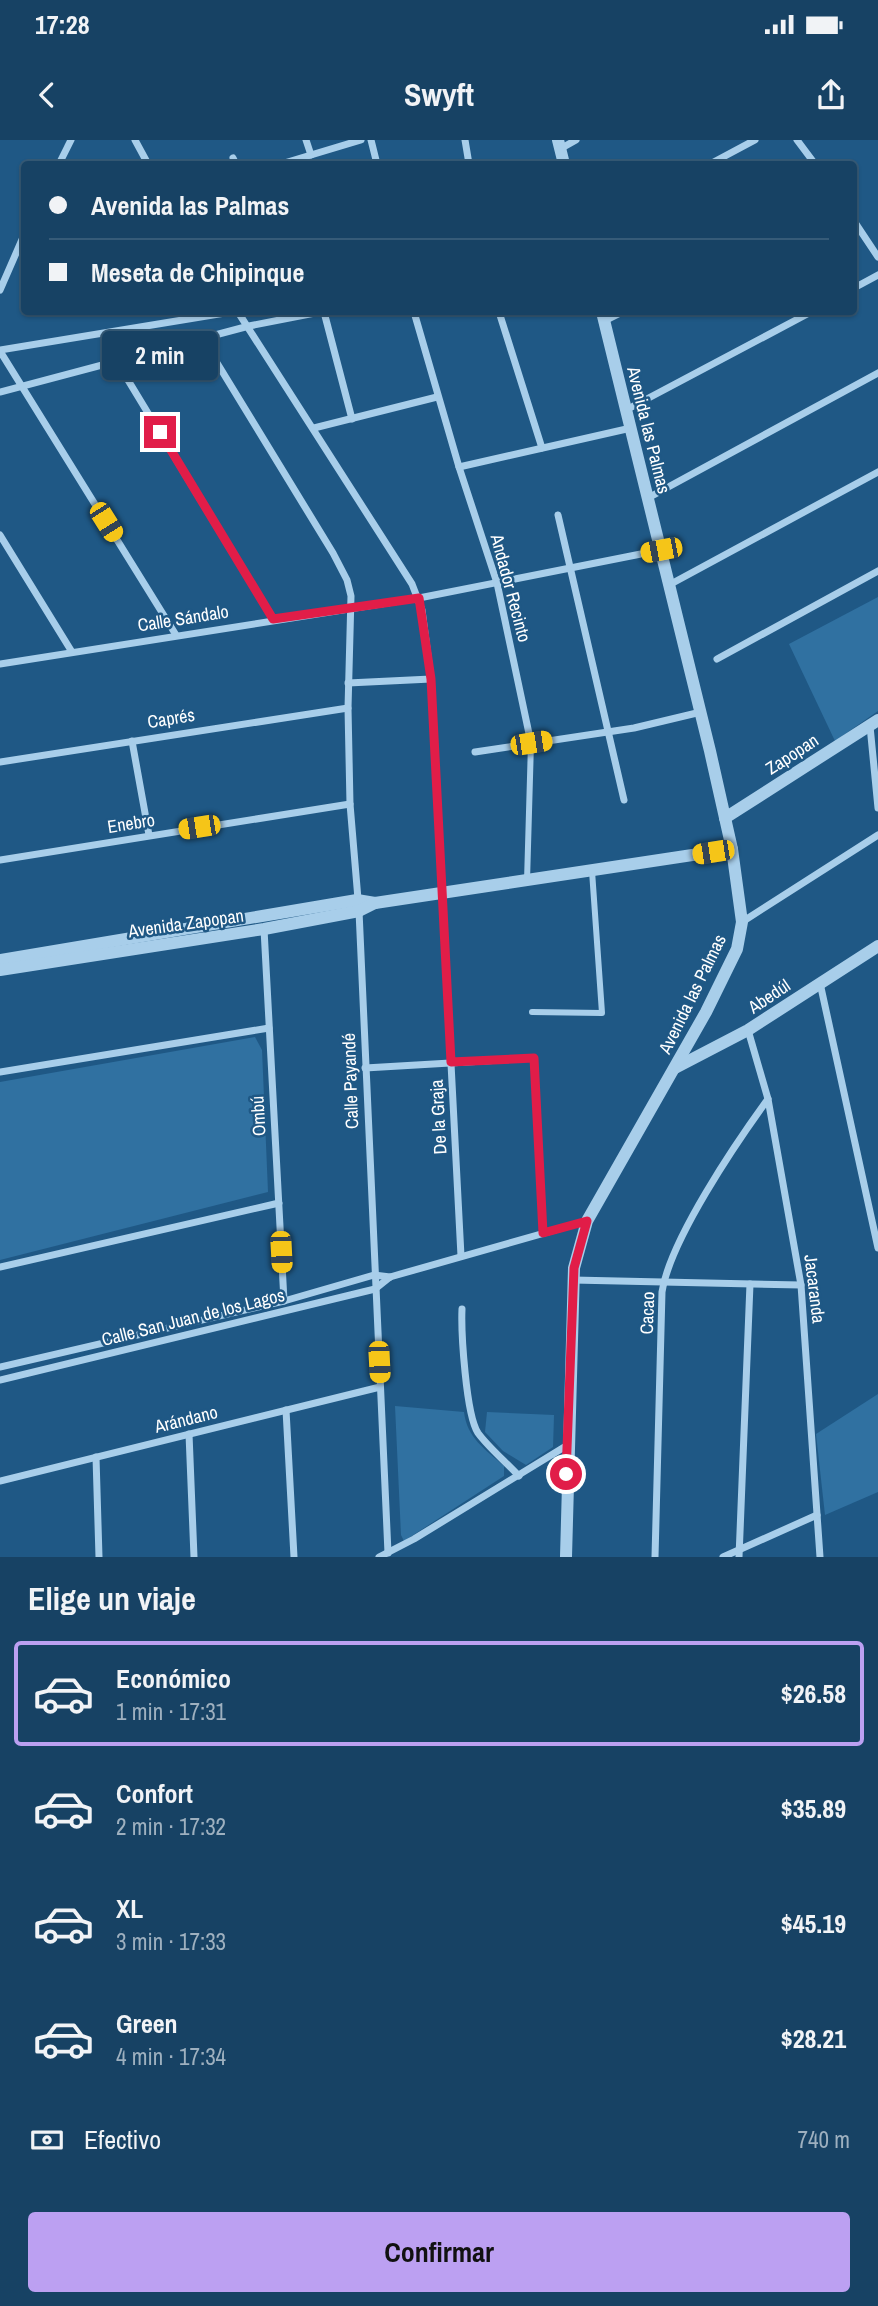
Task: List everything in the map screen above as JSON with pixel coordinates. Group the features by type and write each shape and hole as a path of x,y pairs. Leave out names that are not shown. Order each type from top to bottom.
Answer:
{"street":[{"path":"60,161 71,140"},
{"path":"135,140 146,161"},
{"path":"306,140 311,155"},
{"path":"291,161 361,140"},
{"path":"370,140 376,161"},
{"path":"465,140 468,161"},
{"path":"563,161 559,144 576,140"},
{"path":"716,161 755,140"},
{"path":"797,140 813,161"},
{"path":"857,226 878,257"},
{"path":"0,290 21,247"},
{"path":"857,286 878,275"},
{"path":"176,635 0,350 213,315"},
{"path":"241,315 419,598"},
{"path":"0,392 249,326 306,315"},
{"path":"323,315 352,419"},
{"name":"Andador Recinto","path":"415,315 437,397 497,583 531,743 527,881"},
{"path":"500,315 542,448"},
{"path":"626,410 805,315"},
{"name":"Avenida las Palmas","path":"566,1557 566,1446 576,1253 587,1221 675,1068 737,949 742,922 732,849 701,712 603,316"},
{"name":"Calle Payandé","path":"203,340 347,580 351,608 348,683 350,804 358,906 388,1553"},
{"path":"117,362 273,619"},
{"path":"648,498 878,373"},
{"path":"314,428 437,397"},
{"path":"459,467 631,428"},
{"path":"670,584 878,472"},
{"path":"558,515 624,800"},
{"path":"0,536 72,652"},
{"name":"Calle Sándalo","path":"0,664 419,598 661,550"},
{"path":"717,659 878,571"},
{"name":"De la Graja","path":"419,598 431,679 461,1256"},
{"path":"348,683 431,679"},
{"name":"Caprés","path":"0,762 348,708"},
{"path":"475,752 610,731 701,712"},
{"path":"874,723 878,808"},
{"name":"Zapopan","path":"725,818 874,723"},
{"path":"132,741 149,835"},
{"name":"Enebro","path":"0,860 350,804"},
{"path":"742,922 878,835"},
{"name":"Avenida Zapopan","path":"0,960 732,849"},
{"path":"532,1012 602,1013 592,871"},
{"name":"Avenida Zapopan","path":"0,970 264,929 358,906"},
{"name":"Ombú","path":"264,929 284,1301"},
{"name":"Abedúl","path":"675,1068 748,1030 878,946"},
{"path":"820,983 878,1248"},
{"path":"0,1072 270,1028"},
{"name":"Jacaranda","path":"748,1030 768,1099 801,1285 820,1557"},
{"path":"365,1068 534,1058 543,1233"},
{"name":"Cacao","path":"655,1557 664,1282 668,1266 706,1196 740,1138 768,1099"},
{"path":"0,1267 279,1203"},
{"name":"Calle San Juan de los Lagos","path":"0,1380 375,1289 390,1277 587,1221"},
{"name":"Calle San Juan de los Lagos","path":"0,1367 284,1301 374,1275 390,1277"},
{"path":"573,1280 801,1285"},
{"path":"739,1553 750,1284"},
{"path":"462,1309 462,1345 470,1415 477,1432 519,1476"},
{"name":"Arándano","path":"0,1481 380,1387"},
{"path":"286,1410 294,1557"},
{"path":"189,1434 194,1557"},
{"path":"379,1557 566,1446"},
{"path":"96,1457 99,1557"},
{"path":"723,1557 739,1553 817,1515"}],"shaded area":[{"path":"878,597 878,711 835,741 789,644"},
{"path":"255,1037 262,1050 268,1192 0,1260 0,1082"},
{"path":"878,1394 878,1492 825,1515 816,1434"},
{"path":"395,1406 464,1412 473,1436 504,1466 504,1476 404,1541 401,1535"},
{"path":"487,1412 554,1415 553,1447 526,1465 503,1451 485,1432"}],"route":[{"path":"160,432 273,619 419,598 431,679 451,1062 534,1058 543,1233 587,1221 579,1242 574,1268 566,1474"}]}
